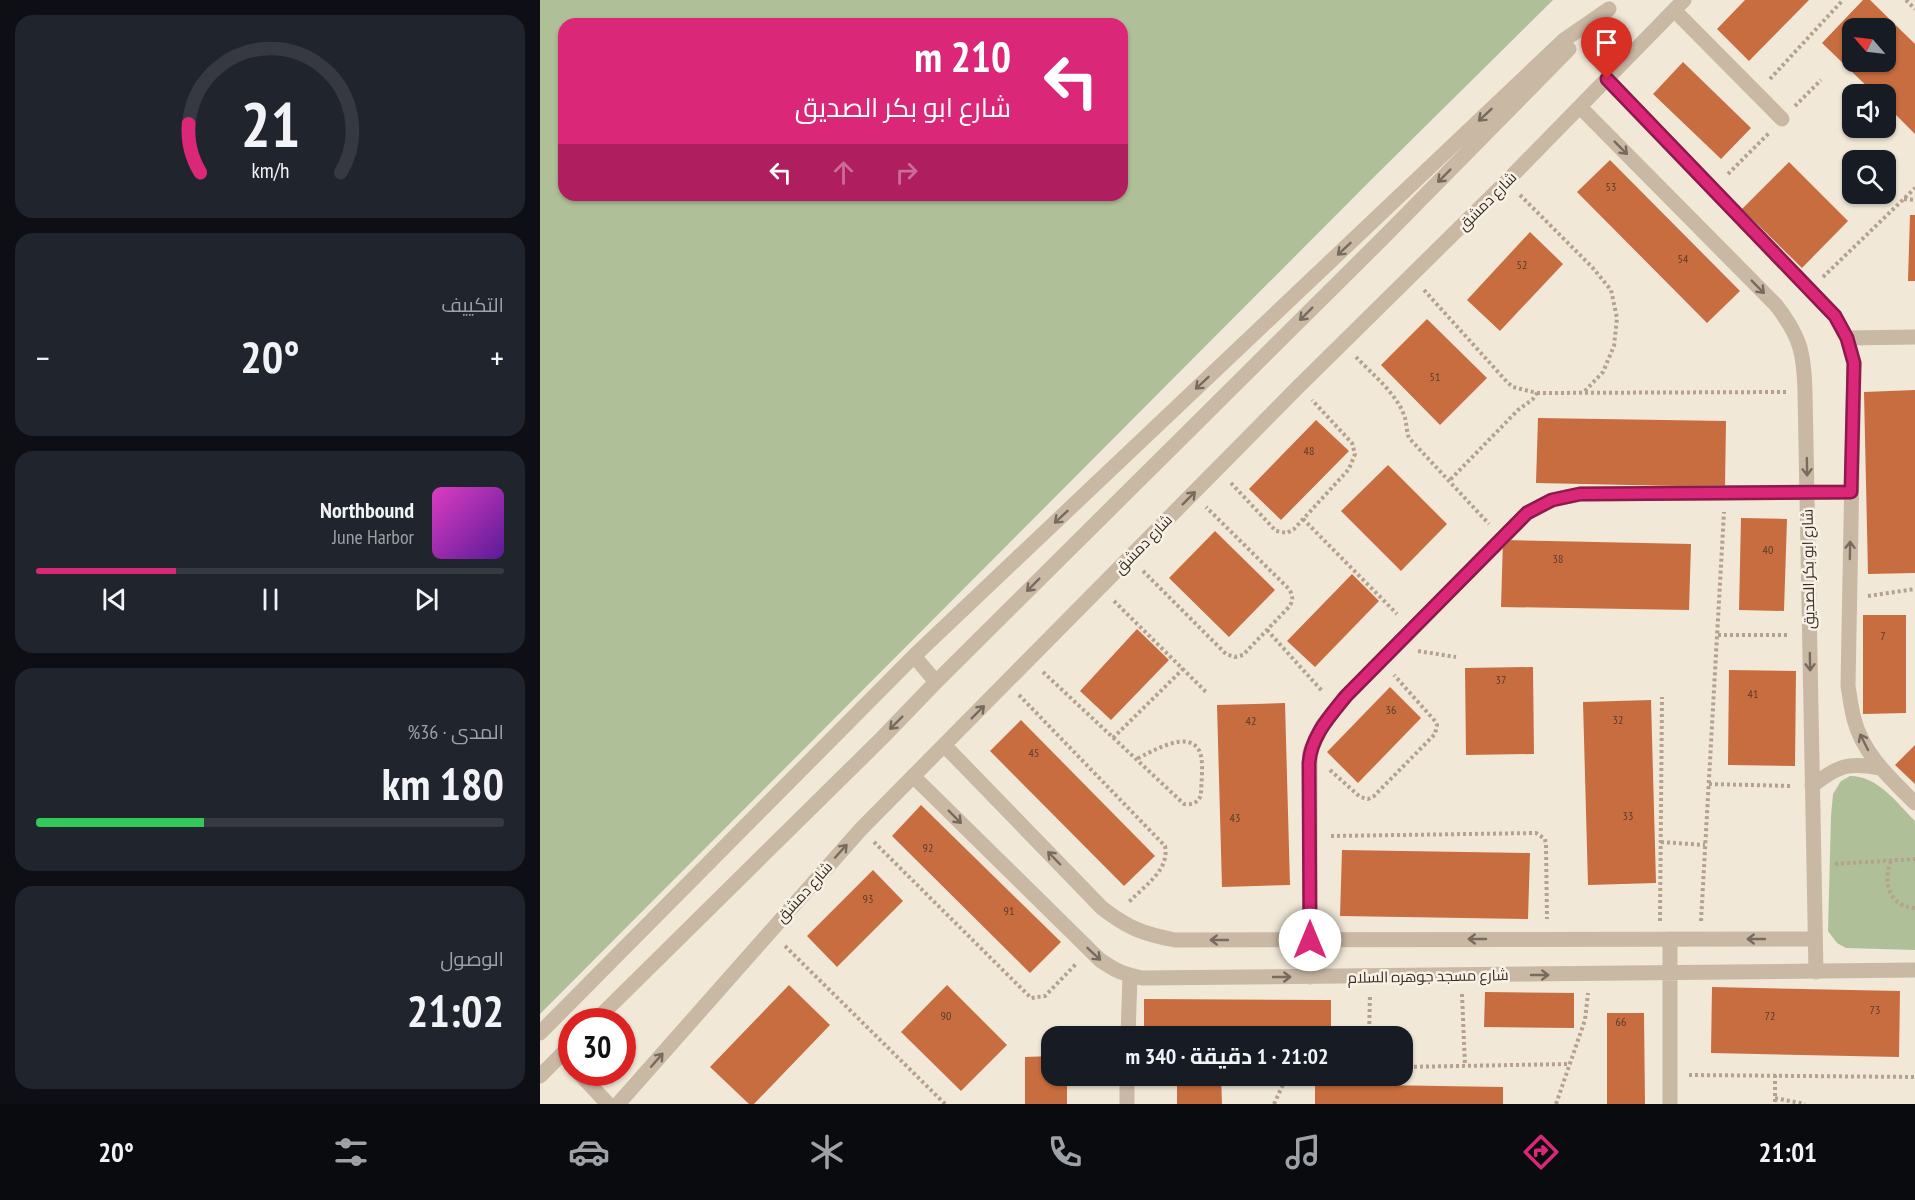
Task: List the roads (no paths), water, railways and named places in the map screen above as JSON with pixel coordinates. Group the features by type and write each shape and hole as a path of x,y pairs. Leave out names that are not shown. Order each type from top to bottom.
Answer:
{"street":[{"path":"540,1033 914,656 1564,40 1613,4"},
{"path":"608,1008 874,746 1613,4"},
{"path":"1679,5 1756,93 1782,119"},
{"name":"شارع دمشق","path":"618,1104 861,829 1298,387 1507,181 1679,5"},
{"path":"1607,79 1835,316 1847,338 1854,363 1848,686 1854,720 1868,751 1881,768 1915,802"},
{"name":"شارع ابو بكر الصديق","path":"1580,107 1776,305 1791,324 1801,347 1805,372 1816,972"},
{"path":"1847,338 1915,337"},
{"path":"1310,977 1310,752 1322,726 1346,696 1527,513 1552,500 1580,494 1851,492"},
{"path":"914,656 936,682"},
{"path":"944,745 1102,908 1124,925 1148,935 1175,940 1815,939"},
{"path":"1812,786 1844,766 1861,764 1881,768"},
{"name":"شارع مسجد جوهره السلام","path":"913,776 1090,951 1117,972 1130,976 1142,978 1310,977 1915,970"},
{"path":"1665,939 1670,973 1670,1104"},
{"path":"1128,1026 1130,976"},
{"path":"540,1076 558,1058"},
{"path":"591,1086 608,1104"},
{"path":"1127,1086 1127,1104"}]}
